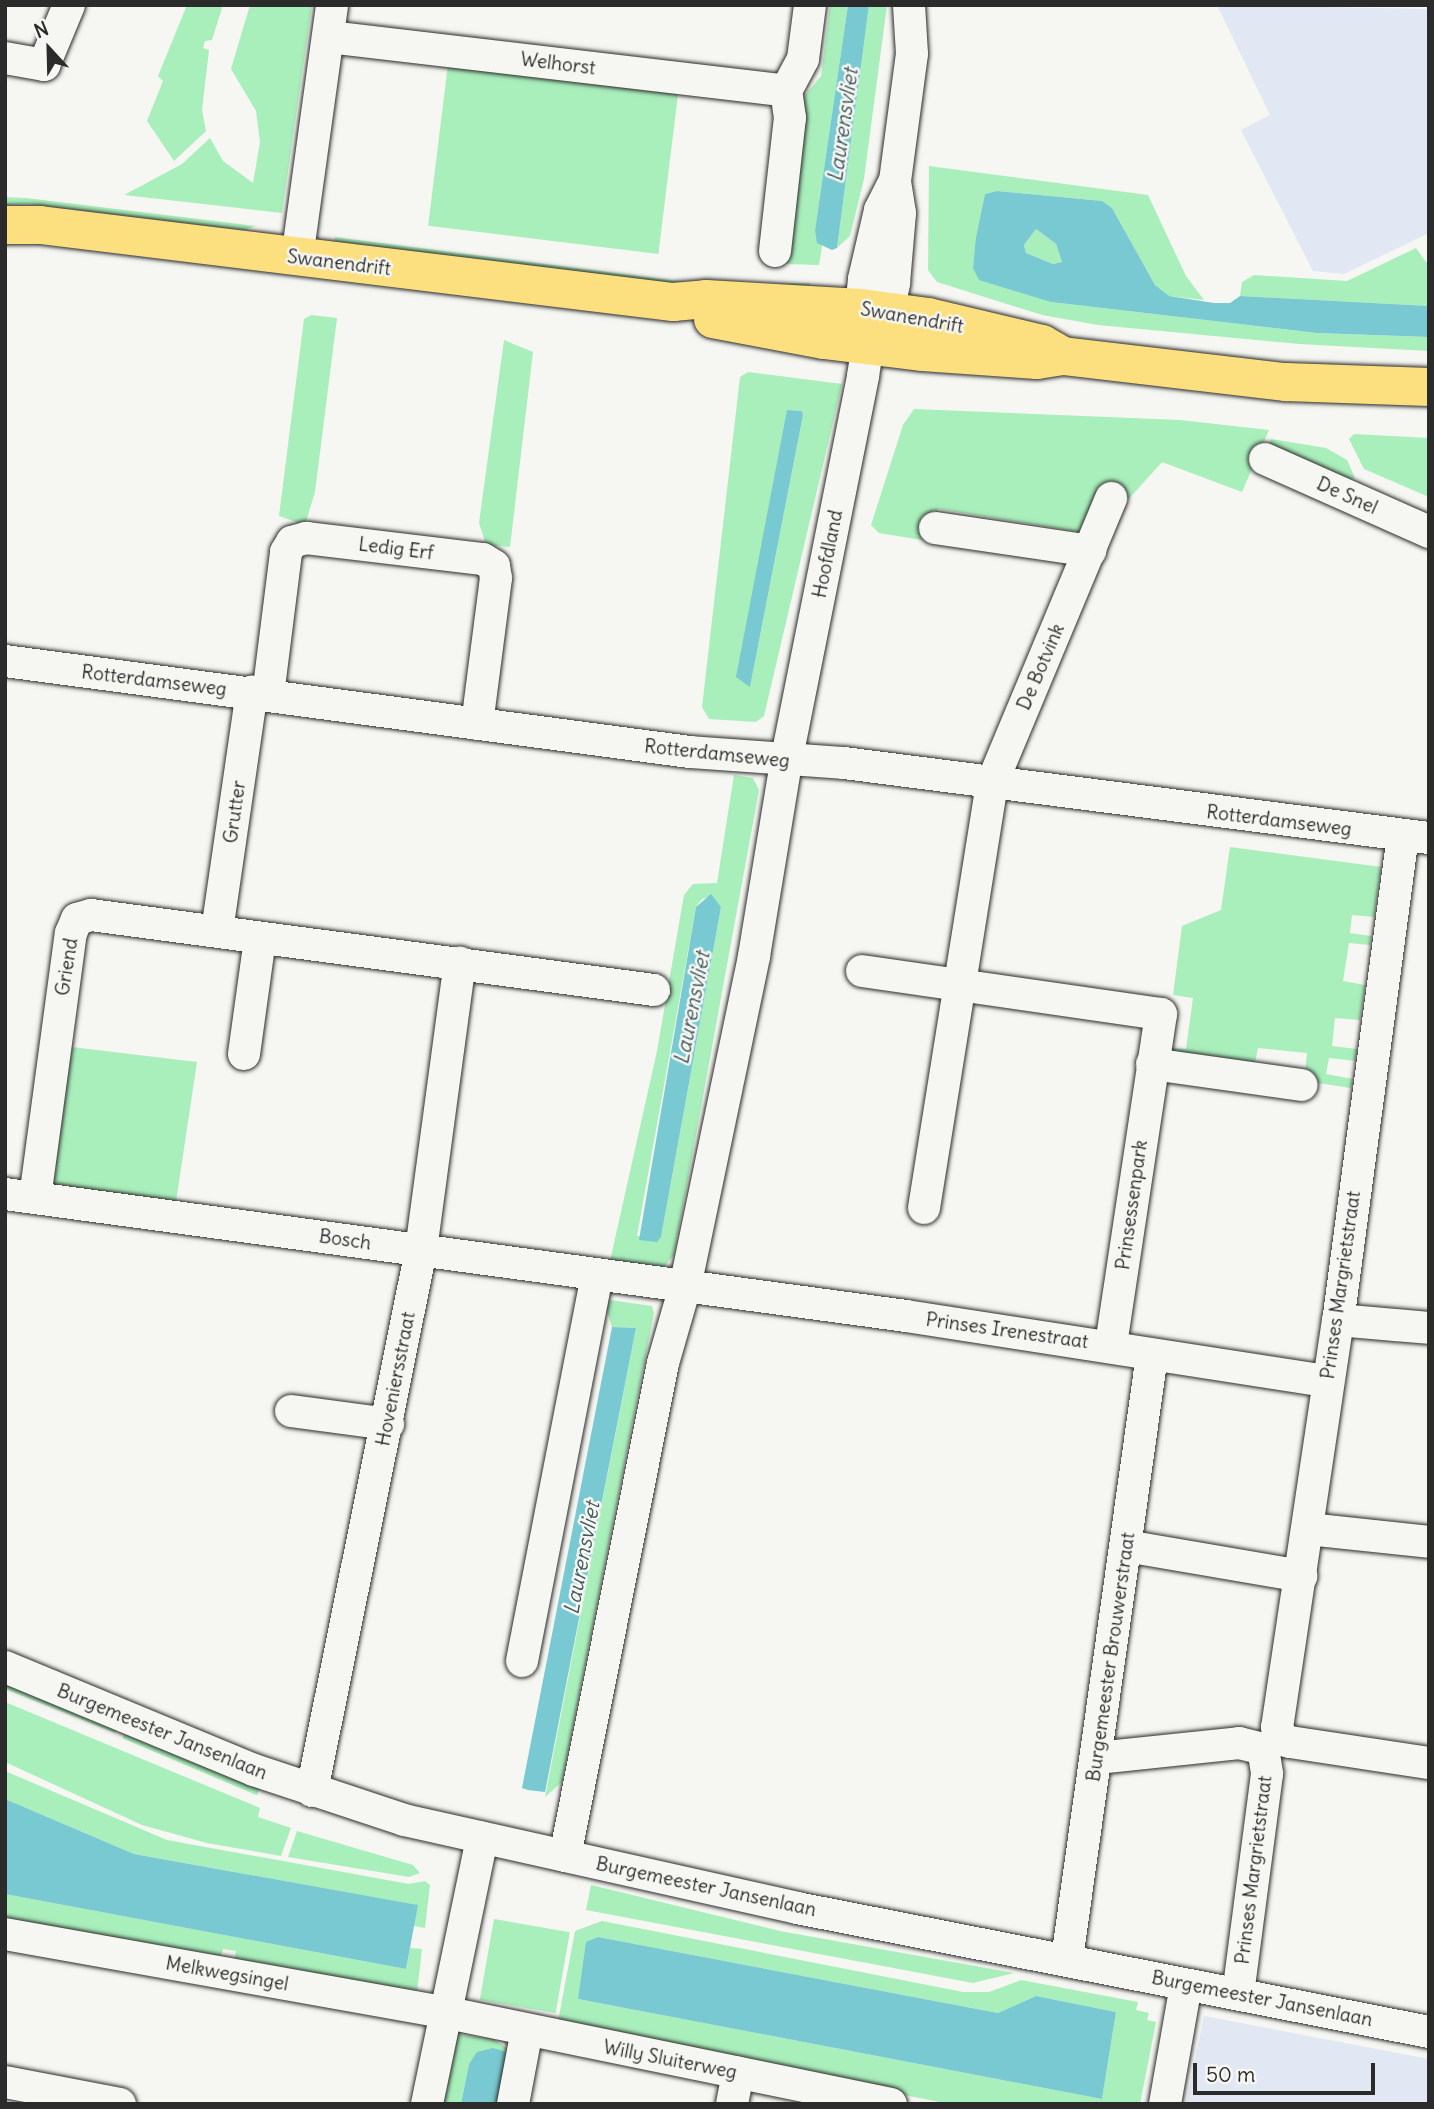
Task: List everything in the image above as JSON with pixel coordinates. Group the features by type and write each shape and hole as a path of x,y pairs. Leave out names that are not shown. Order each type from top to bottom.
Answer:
{"main road":[{"name":"Swanendrift","path":"5,225 40,225 673,302 706,299 874,310 1042,344 1063,356"},
{"name":"Swanendrift","path":"673,302 698,316 868,346 1037,360 1063,356 1286,382 1429,387"}],"street":[{"path":"5,58 44,65 69,5"},
{"path":"297,258 332,5"},
{"path":"775,251 790,118 786,91 803,59 810,5"},
{"name":"Hoofdland","path":"909,5 912,54"},
{"name":"Hoofdland","path":"786,762 874,310 900,212 895,181 912,54 924,5"},
{"name":"Welhorst","path":"329,37 786,91"},
{"name":"De Snel","path":"1265,460 1429,532"},
{"name":"De Botvink","path":"992,783 1111,498"},
{"path":"936,528 1090,551"},
{"name":"Ledig Erf","path":"260,694 286,552 292,542 306,538 483,559 494,566 496,578 477,724"},
{"name":"Rotterdamseweg","path":"5,661 477,724 786,762 844,763 1416,837"},
{"name":"Grutter","path":"217,931 260,694"},
{"path":"565,1856 663,1363 685,1287 754,956 786,762"},
{"path":"924,1208 992,783"},
{"name":"Prinses Margrietstraat","path":"1238,1994 1268,1774 1269,1741 1301,1576 1328,1381 1416,837"},
{"name":"Griend","path":"20,1196 71,933 77,919 91,915 653,990"},
{"path":"244,1054 260,938"},
{"name":"Hoveniersstraat","path":"312,1791 421,1250 460,963"},
{"name":"Prinsessenpark","path":"862,971 1161,1014 1111,1346"},
{"path":"1152,1064 1302,1085"},
{"name":"Bosch","path":"20,1196 685,1287"},
{"path":"522,1661 597,1275"},
{"name":"Prinses Irenestraat","path":"685,1287 1111,1346 1152,1355 1328,1381"},
{"path":"1338,1320 1429,1328"},
{"name":"Burgemeester Brouwerstraat","path":"1067,1959 1152,1355"},
{"path":"290,1411 388,1424"},
{"path":"1308,1529 1429,1542"},
{"path":"1126,1546 1301,1576"},
{"name":"Burgemeester Jansenlaan","path":"5,1667 312,1791 404,1820 797,1908 1429,2032"},
{"path":"1097,1758 1269,1741 1429,1763"},
{"path":"427,2104 448,2013 482,1838"},
{"name":"Melkwegsingel","path":"5,1934 448,2013"},
{"path":"1165,2104 1186,1985"},
{"name":"Willy Sluiterweg","path":"448,2013 527,2030 735,2089 891,2104"},
{"path":"513,2104 527,2030"},
{"path":"5,2082 120,2104"}],"shaded area":[{"path":"1217,5 1429,9 1429,233 1344,274 1313,271 1241,130 1270,115"},
{"path":"1204,2016 1429,2059 1429,2104 1186,2104"}],"green space":[{"path":"187,5 223,5 212,40 205,41 203,48 209,50 202,110 206,131 174,161 147,121 163,81 158,76"},
{"path":"250,5 312,5 282,213 124,195 182,164 210,138 223,161 253,183 260,142 256,111 231,69"},
{"path":"830,5 848,5 815,230 822,247 819,265 786,264 802,99 821,76"},
{"path":"869,5 887,5 864,179 850,236 837,248"},
{"path":"448,64 678,92 658,254 428,226"},
{"path":"929,166 1148,195 1186,276 1204,300 1168,296 1155,285 1112,208 1102,201 997,191 985,194 973,268 1051,302 1317,333 1429,337 1429,351 1299,344 1098,325 1042,315 937,282 928,270"},
{"path":"5,197 256,226 243,231 27,204 5,205"},
{"path":"1036,229 1056,244 1062,262 1053,264 1026,253 1024,245"},
{"path":"335,237 710,285 810,283 808,296 706,293 333,245"},
{"path":"1416,248 1429,266 1429,306 1240,296 1242,282 1254,275 1347,281"},
{"path":"311,315 337,318 315,492 305,525 279,516 304,319"},
{"path":"504,340 533,352 510,547 486,545 479,523"},
{"path":"748,372 842,384 764,716 756,722 709,719 702,707 740,377","holes":["787,410 802,411 803,415 750,687"]},
{"path":"914,409 1180,420 1269,430 1242,492 1162,462 1126,502 1087,533 938,509 930,528 934,542 879,533 871,525 903,425"},
{"path":"1354,434 1429,438 1429,497 1364,469 1349,439"},
{"path":"1271,439 1326,448 1347,460 1355,478 1345,482 1268,447"},
{"path":"734,775 753,778 759,790 674,1255 664,1267 610,1261 657,1051 684,895 693,884 717,883","holes":["710,897 721,907 661,1237 637,1236 696,907 702,899"]},
{"path":"1230,847 1381,867 1374,917 1352,915 1350,933 1371,936 1370,945 1349,943 1343,981 1365,985 1360,1020 1335,1018 1332,1046 1357,1049 1355,1061 1329,1058 1326,1074 1353,1079 1351,1088 1304,1081 1307,1053 1258,1048 1254,1068 1169,1056 1171,1048 1186,1049 1193,998 1173,995 1182,926 1221,910"},
{"path":"72,1047 197,1062 176,1202 52,1186 55,1064 69,1065"},
{"path":"603,1299 652,1306 654,1313 562,1782 545,1797 636,1328 612,1327"},
{"path":"5,1679 117,1727 115,1733 5,1689"},
{"path":"5,1702 260,1808 258,1817 291,1828 281,1856 207,1843 142,1825 5,1762"},
{"path":"126,1730 260,1787 257,1795 122,1738"},
{"path":"5,1771 167,1840 409,1884 425,1881 430,1885 425,1928 414,1926 417,1905 134,1854 5,1799"},
{"path":"297,1831 413,1865 420,1873 409,1877 288,1857"},
{"path":"591,1885 780,1931 1014,1973 973,1983 586,1910"},
{"path":"5,1894 406,1969 410,1948 422,1949 417,1993 234,1961 236,1951 223,1949 220,1958 5,1919"},
{"path":"494,1919 570,1932 556,2013 480,2000"},
{"path":"602,1921 963,1992 989,1992 1021,1980 1138,2002 1136,2010 1149,2013 1147,2020 1156,2022 1140,2104 950,2104 557,2027 575,1931","holes":["598,1937 998,2013 1036,1996 1116,2012 1102,2099 578,1999"]},
{"path":"454,2034 493,2039 516,2054 469,2064 461,2104 440,2104"}],"water":[{"name":"Laurensvliet","path":"848,5 869,5 837,248 832,250 817,243 815,230"},
{"path":"997,191 1102,201 1112,208 1155,285 1169,296 1214,303 1230,303 1240,296 1429,306 1429,337 1317,333 1051,302 979,280 973,268 985,194","holes":["1036,229 1056,244 1062,262 1053,264 1026,253 1024,245"]},
{"path":"787,410 802,411 803,415 750,687 736,677"},
{"name":"Laurensvliet","path":"711,894 721,907 661,1237 657,1242 639,1240 696,907"},
{"name":"Laurensvliet","path":"612,1327 636,1328 545,1792 528,1790 522,1788"},
{"path":"5,1799 134,1854 418,1905 406,1969 5,1894"},
{"path":"598,1937 998,2013 1036,1996 1116,2012 1102,2099 578,1999 586,1942"},
{"path":"493,2048 506,2052 499,2104 461,2104 469,2064 477,2052"}]}
